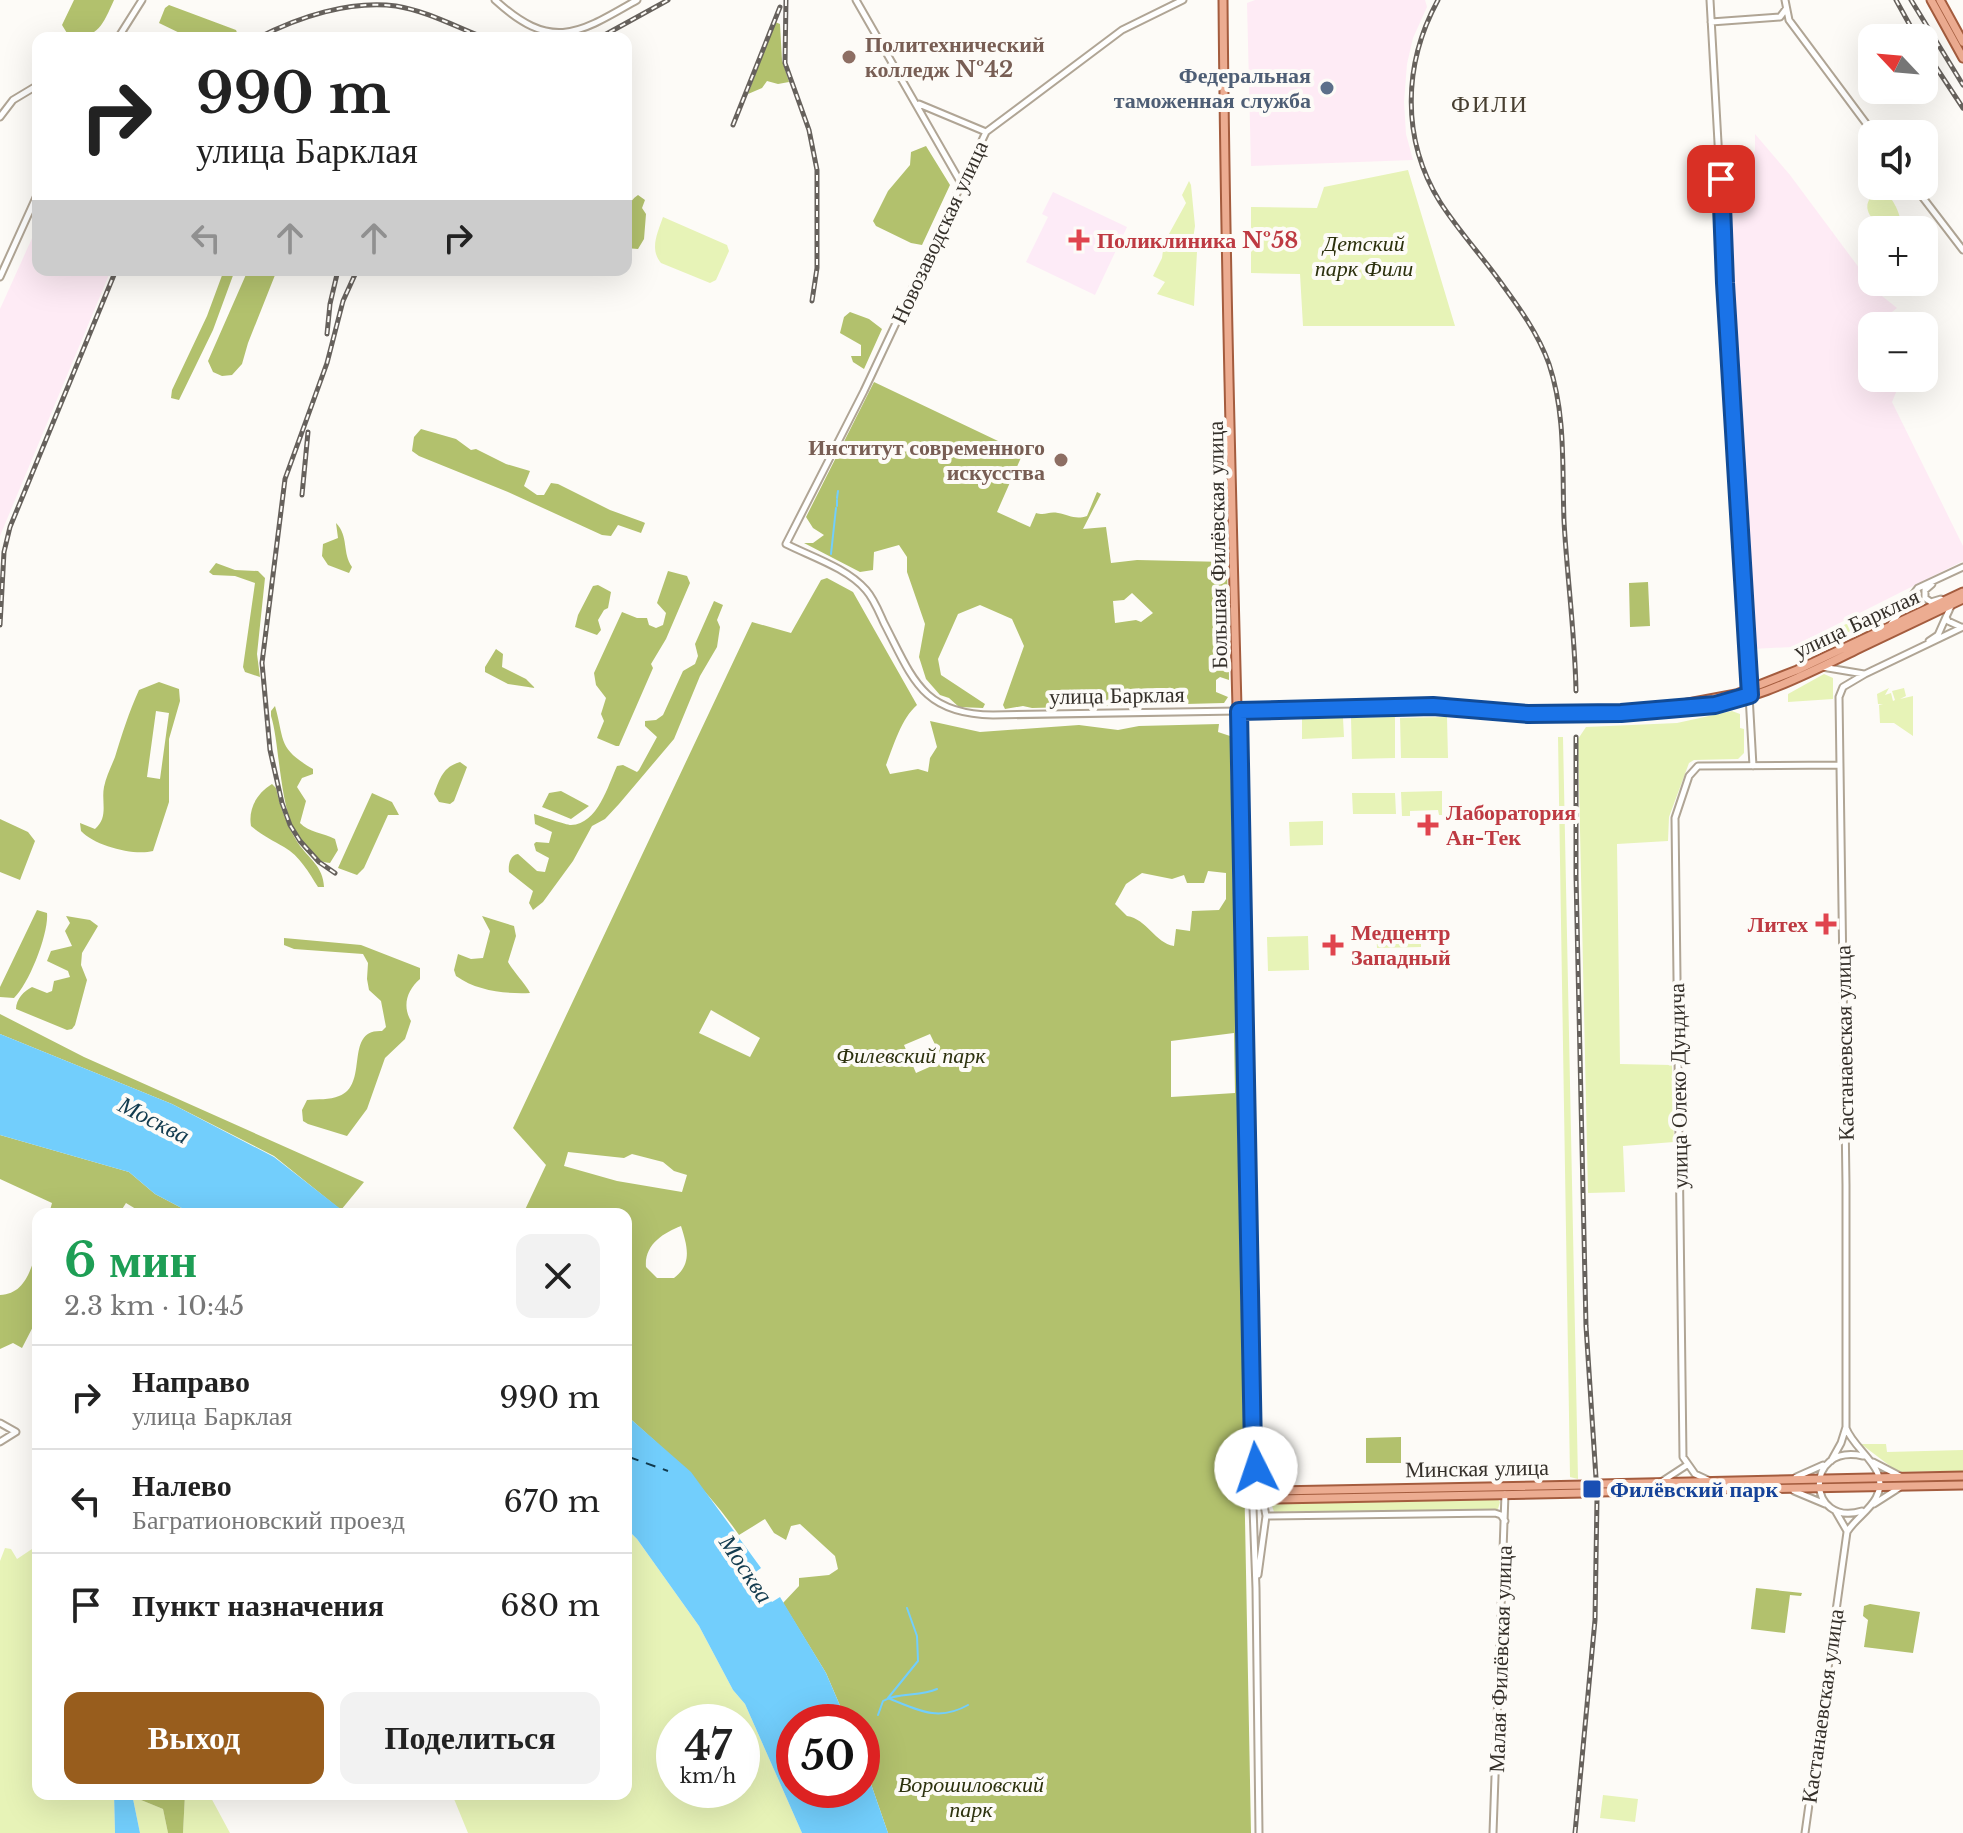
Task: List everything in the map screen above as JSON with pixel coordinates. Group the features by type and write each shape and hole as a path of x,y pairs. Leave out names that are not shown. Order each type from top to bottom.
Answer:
{"main road":[{"name":"Большая Филёвская улица","path":"1226,0 1224,51 1255,1475"},
{"path":"1931,0 1963,58"},
{"path":"1940,0 1963,42"},
{"name":"улица Барклая","path":"1239,711 1433,706 1519,714 1578,714 1715,705 1821,666 1952,604 1961,596"},
{"name":"улица Барклая","path":"1750,692 1961,596"},
{"path":"1255,1475 1275,1495"},
{"path":"1255,1475 1257,1493 1261,1497"},
{"name":"Минская улица","path":"1599,1488 1880,1483 1963,1476"},
{"name":"Минская улица","path":"1261,1497 1585,1489 1661,1482 1782,1484"},
{"name":"Минская улица","path":"1909,1482 1963,1485"}],"street":[{"path":"122,32 142,0"},
{"path":"495,0 515,19 552,32"},
{"path":"572,32 584,30 637,0"},
{"path":"856,0 961,184"},
{"name":"Новозаводская улица","path":"786,544 864,391 986,132 1122,30 1183,0"},
{"path":"1710,0 1753,766"},
{"path":"1780,17 1786,4"},
{"path":"1786,4 1789,20 1864,120"},
{"path":"1711,22 1780,17 1789,20"},
{"path":"0,117 13,100 32,89"},
{"path":"918,104 986,132"},
{"path":"1925,200 1963,250"},
{"path":"0,277 32,206"},
{"name":"улица Барклая","path":"786,544 847,575 864,588 916,683 927,695 956,712 993,715 1239,711"},
{"path":"1880,631 1897,618 1918,588 1963,567"},
{"path":"1935,581 1925,592 1928,601 1961,596"},
{"path":"1918,648 1938,635 1952,604"},
{"path":"1946,617 1951,624 1963,627"},
{"path":"1821,666 1865,674 1963,627"},
{"name":"Кастанаевская улица","path":"1818,1484 1841,1443 1846,1427 1840,692 1865,674"},
{"name":"улица Олеко Дундича","path":"1687,1465 1683,1457 1682,1429 1674,827 1683,791 1694,768 1698,766 1840,765"},
{"path":"0,1423 16,1432 0,1442"},
{"path":"1782,1484 1831,1508 1851,1514 1869,1508 1880,1483 1877,1470 1846,1427"},
{"path":"1782,1484 1848,1454 1858,1454 1909,1482 1869,1508 1847,1532 1818,1484"},
{"path":"1661,1482 1687,1465 1695,1474 1713,1481"},
{"name":"Большая Филёвская улица","path":"1255,1475 1253,1519 1259,1833"},
{"name":"Малая Филёвская улица","path":"1493,1833 1505,1489"},
{"path":"1265,1513 1275,1495"},
{"name":"Большая Филёвская улица","path":"1253,1519 1261,1497"},
{"name":"Большая Филёвская улица","path":"1256,1588 1265,1513 1261,1497"},
{"name":"Минская улица","path":"1265,1513 1495,1513 1505,1521"},
{"name":"Кастанаевская улица","path":"1805,1833 1847,1532"}],"shaded area":[{"name":"Федеральная таможенная служба","path":"1255,0 1425,0 1427,7 1413,38 1407,64 1404,102 1406,134 1413,160 1251,166 1247,3"},
{"path":"1755,134 1790,175 1858,266 1858,296 1882,296 1897,308 1892,312 1858,312 1858,392 1896,392 1892,402 1963,546 1963,561 1792,647 1752,649 1727,163 1744,161 1755,151"},
{"name":"Поликлиника №58","path":"1053,192 1127,227 1095,295 1026,262 1048,217 1042,214"},
{"path":"32,238 32,276 108,276 0,536 0,309"}],"green space":[{"path":"74,0 114,0 103,23 94,32 66,32 62,25"},
{"path":"169,5 237,32 178,32 159,23"},
{"path":"775,22 780,24 782,60 789,82 778,84 767,81 762,88 748,94"},
{"path":"926,146 950,185 922,245 876,226 873,221 888,191 910,165 911,152"},
{"name":"Детский парк Фили","path":"1408,170 1455,326 1303,326 1300,274 1251,273 1251,207 1317,208 1324,187"},
{"path":"1189,181 1195,226 1193,239 1197,252 1194,306 1157,294 1165,282 1153,276 1162,258 1164,243 1186,203 1182,195"},
{"path":"638,195 645,200 642,208 646,214 644,239 638,249 632,248 633,200"},
{"path":"1892,200 1899,216 1871,216 1868,202"},
{"path":"663,217 727,245 729,251 716,280 710,283 661,263 655,246"},
{"path":"222,276 233,276 213,330 179,400 171,398 172,390 207,316"},
{"path":"245,276 275,276 242,364 232,375 222,376 213,372 208,361"},
{"path":"850,312 869,319 882,329 864,369 853,362 851,356 861,356 861,345 840,333 844,317"},
{"path":"874,382 1023,453 997,512 1030,527 1036,513 1083,517 1087,516 1097,492 1101,494 1083,529 1106,527 1111,563 1137,560 1227,562 1229,680 1220,677 1216,680 1216,692 1228,697 1224,703 1023,706 1005,709 1003,705 1024,646 1012,619 980,605 958,614 938,659 941,675 985,704 983,708 959,707 940,695 926,679 919,657 925,624 907,572 907,557 899,545 874,552 873,570 860,572 804,543 813,543 824,535 813,528 806,517","holes":["1132,593 1153,613 1141,622 1115,623 1113,601 1124,600"]},
{"path":"421,429 456,439 471,450 476,449 506,464 530,471 524,486 537,495 544,495 551,483 558,484 610,510 643,522 641,533 618,525 611,536 602,535 419,456 412,451 414,437"},
{"path":"336,523 343,533 352,567 349,573 328,565 322,556 323,544 338,538"},
{"path":"216,563 235,570 258,571 265,578 257,654 260,677 245,672 243,667 255,583 235,576 213,575 209,572"},
{"path":"668,571 687,576 690,583 666,639 651,664 653,668 619,746 616,746 597,738 604,721 601,714 606,698 596,685 594,673 622,612 647,618 649,625 656,628 663,625 666,613 657,603"},
{"name":"Филевский парк","path":"827,578 853,592 917,705 895,741 886,765 890,774 918,769 928,772 930,758 937,747 930,721 980,732 1079,725 1118,730 1139,726 1219,724 1218,732 1230,736 1251,1833 888,1833 879,1808 880,1704 839,1704 826,1673 783,1603 799,1586 799,1578 829,1575 838,1569 835,1556 800,1524 791,1526 786,1540 774,1533 765,1519 739,1535 686,1472 632,1420 632,1208 526,1208 546,1165 513,1128 752,622 791,633 821,580","holes":["1208,871 1226,873 1226,899 1219,910 1192,911 1190,931 1176,929 1174,946 1127,916 1115,904 1126,884 1142,873 1172,879 1184,875 1187,883 1204,883","711,1010 760,1038 750,1057 699,1033","1234,1033 1235,1093 1171,1097 1171,1041","930,1034 943,1061 916,1073 904,1045","568,1152 624,1158 632,1154 663,1162 674,1171 687,1175 682,1192 617,1181 564,1166","681,1226 686,1247 684,1267 674,1278 657,1278 646,1267 651,1246"]},
{"path":"1648,582 1650,626 1630,627 1629,583"},
{"path":"598,585 611,592 608,608 598,620 601,630 597,635 575,627 593,586"},
{"path":"1897,599 1900,604 1889,618 1829,647 1842,626"},
{"path":"714,601 723,605 717,620 720,627 717,647 700,676 674,739 605,819 592,826 573,861 543,902 533,910 529,903 533,891 509,872 509,863 518,854 537,871 545,872 549,858 536,851 534,844 549,843 552,832 535,824 534,814 568,825 580,823 601,802 617,766 639,770 657,737 645,726 645,721 656,720 663,715 683,671 695,664 698,656 695,644"},
{"path":"496,649 503,654 502,667 526,679 535,688 508,684 485,672"},
{"path":"1824,674 1833,678 1833,699 1788,702 1788,694"},
{"path":"159,682 179,689 180,701 169,739 169,802 153,851 145,852 115,848 95,841 81,831 80,823 95,829 102,819 105,783 139,690","holes":["156,711 169,713 160,779 147,777"]},
{"path":"1889,688 1885,695 1891,693 1893,701 1892,691 1904,688 1906,696 1900,699 1913,696 1913,736 1894,723 1880,723 1879,705 1883,704 1878,704 1877,694"},
{"path":"275,706 284,743 293,755 313,769 313,774 302,778 297,787 306,801 300,823 335,839 338,850 330,863 313,857 300,843 291,824 271,716"},
{"path":"1732,711 1740,714 1740,728 1744,729 1744,753 1738,759 1694,760 1689,763 1669,817 1668,841 1617,844 1620,1064 1672,1065 1674,1142 1623,1146 1625,1192 1588,1193 1578,739 1586,727 1677,723"},
{"path":"1395,717 1395,758 1352,759 1351,718"},
{"path":"1447,717 1448,758 1401,758 1400,718"},
{"path":"1343,718 1344,737 1302,739 1302,719"},
{"path":"1558,737 1563,737 1578,1479 1570,1477"},
{"path":"460,762 467,767 454,801 450,804 439,802 434,794 440,778 446,770"},
{"path":"272,784 290,830 318,868 324,887 318,887 295,855 251,826 255,802"},
{"path":"561,791 589,806 571,819 542,807 549,793"},
{"path":"1442,791 1442,815 1438,810 1410,811 1410,816 1402,816 1401,792"},
{"path":"372,793 392,802 399,815 388,815 364,868 357,875 338,868"},
{"path":"1352,793 1395,793 1396,814 1353,814"},
{"path":"0,819 28,832 35,841 20,880 0,872"},
{"path":"1323,821 1323,845 1290,846 1289,822"},
{"path":"37,910 47,913 47,922 37,958 26,982 14,998 0,997 0,987"},
{"path":"66,916 90,920 98,926 82,953 81,965 87,980 75,1025 67,1030 16,1009 23,993 32,987 47,993 52,991 54,981 70,977 68,971 47,961 51,951 72,946 65,931 70,923"},
{"path":"482,916 514,926 516,936 508,962 530,993 492,990 456,976 454,970 458,954 471,959 483,958 490,931"},
{"path":"1421,927 1421,947 1377,948 1376,928"},
{"path":"1308,936 1309,970 1268,971 1267,937"},
{"path":"284,938 361,945 420,968 420,979 407,998 411,1021 405,1039 385,1058 367,1109 347,1136 308,1124 303,1121 302,1110 307,1100 328,1099 348,1090 363,1039 386,1027 381,1001 369,990 368,963 363,954 294,949 284,945"},
{"path":"0,1014 84,1057 364,1182 343,1208 339,1208 274,1156 172,1104 0,1034"},
{"path":"0,1135 129,1172 155,1194 182,1208 134,1208 126,1203 123,1208 51,1208 52,1203 0,1179"},
{"path":"32,1265 32,1329 22,1348 13,1343 0,1349 0,1295 16,1290"},
{"path":"1401,1437 1401,1463 1366,1463 1366,1438"},
{"path":"1861,1444 1886,1444 1887,1452 1963,1450 1963,1471 1898,1472"},
{"path":"1496,1497 1500,1502 1498,1509 1494,1510 1274,1512 1271,1503"},
{"path":"632,1534 699,1626 733,1690 745,1704 656,1704 656,1808 760,1808 760,1738 776,1774 776,1808 791,1808 802,1833 468,1833 454,1800 632,1800"},
{"path":"5,1548 11,1549 17,1559 32,1549 32,1800 114,1800 115,1833 0,1833 0,1561"},
{"path":"1756,1588 1802,1593 1801,1596 1790,1595 1785,1633 1751,1629"},
{"path":"1870,1604 1920,1612 1913,1653 1864,1647 1868,1620 1863,1616 1864,1606"},
{"path":"1603,1795 1638,1799 1635,1822 1600,1818"},
{"path":"133,1800 163,1809 168,1833 140,1833"},
{"path":"141,1800 185,1800 183,1833 168,1833 163,1809"},
{"path":"185,1800 212,1800 230,1833 183,1833"}],"water":[{"name":"Москва","path":"0,1034 172,1104 274,1157 339,1208 182,1208 155,1194 129,1172 0,1135"},
{"name":"Москва","path":"632,1420 691,1472 761,1568 753,1574 772,1602 780,1597 826,1673 839,1704 776,1704 776,1774 760,1738 760,1704 745,1704 733,1690 699,1626 632,1534"},
{"path":"114,1800 133,1800 140,1833 115,1833"},
{"path":"791,1808 879,1808 888,1833 802,1833"}],"waterway":[{"path":"837,498 838,491"},
{"path":"837,500 837,506"},
{"path":"831,554 836,508"},
{"path":"907,1608 917,1636 918,1661 888,1698 919,1710 937,1713 947,1713 968,1705"},
{"path":"880,1709 883,1701 889,1698 937,1689"}],"ferry route":[{"path":"632,1458 668,1471"}],"railway":[{"path":"610,32 668,0"},
{"path":"786,0 785,63 809,130 817,170 817,268 812,301"},
{"path":"1438,0 1426,24 1413,75 1411,101 1418,153 1440,202 1520,310 1549,364 1561,422 1564,521 1576,691"},
{"path":"1896,0 1909,24"},
{"path":"1911,0 1963,85"},
{"path":"271,32 325,12 379,5 419,12 470,32"},
{"path":"733,125 780,7"},
{"path":"1938,70 1963,108"},
{"path":"0,625 4,552 10,527 114,276"},
{"path":"327,334 337,276"},
{"path":"335,873 319,862 300,841 282,803 270,750 262,663 285,479 327,363 343,301 354,276"},
{"path":"302,495 308,432"},
{"path":"1576,737 1586,1326 1596,1478"},
{"path":"1575,1833 1595,1620 1597,1499"}],"place":[{"name":"Политехнический колледж №42","path":"849,57"},
{"name":"Федеральная таможенная служба","path":"1327,88"},
{"name":"Поликлиника №58","path":"1079,240"},
{"name":"Институт современного искусства","path":"1061,460"},
{"name":"Лаборатория Ан-Тек","path":"1428,825"},
{"name":"Литех","path":"1826,924"},
{"name":"Медцентр Западный","path":"1333,945"},
{"name":"Филёвский парк","path":"1592,1489"}],"district":[{"name":"ФИЛИ","path":"1490,104"}],"route":[{"path":"1256,1468 1253,1456 1239,711 1433,706 1528,714 1621,713 1715,705 1750,695 1721,179"}],"park label":[{"name":"Ворошиловский парк","path":"971,1796"}]}
